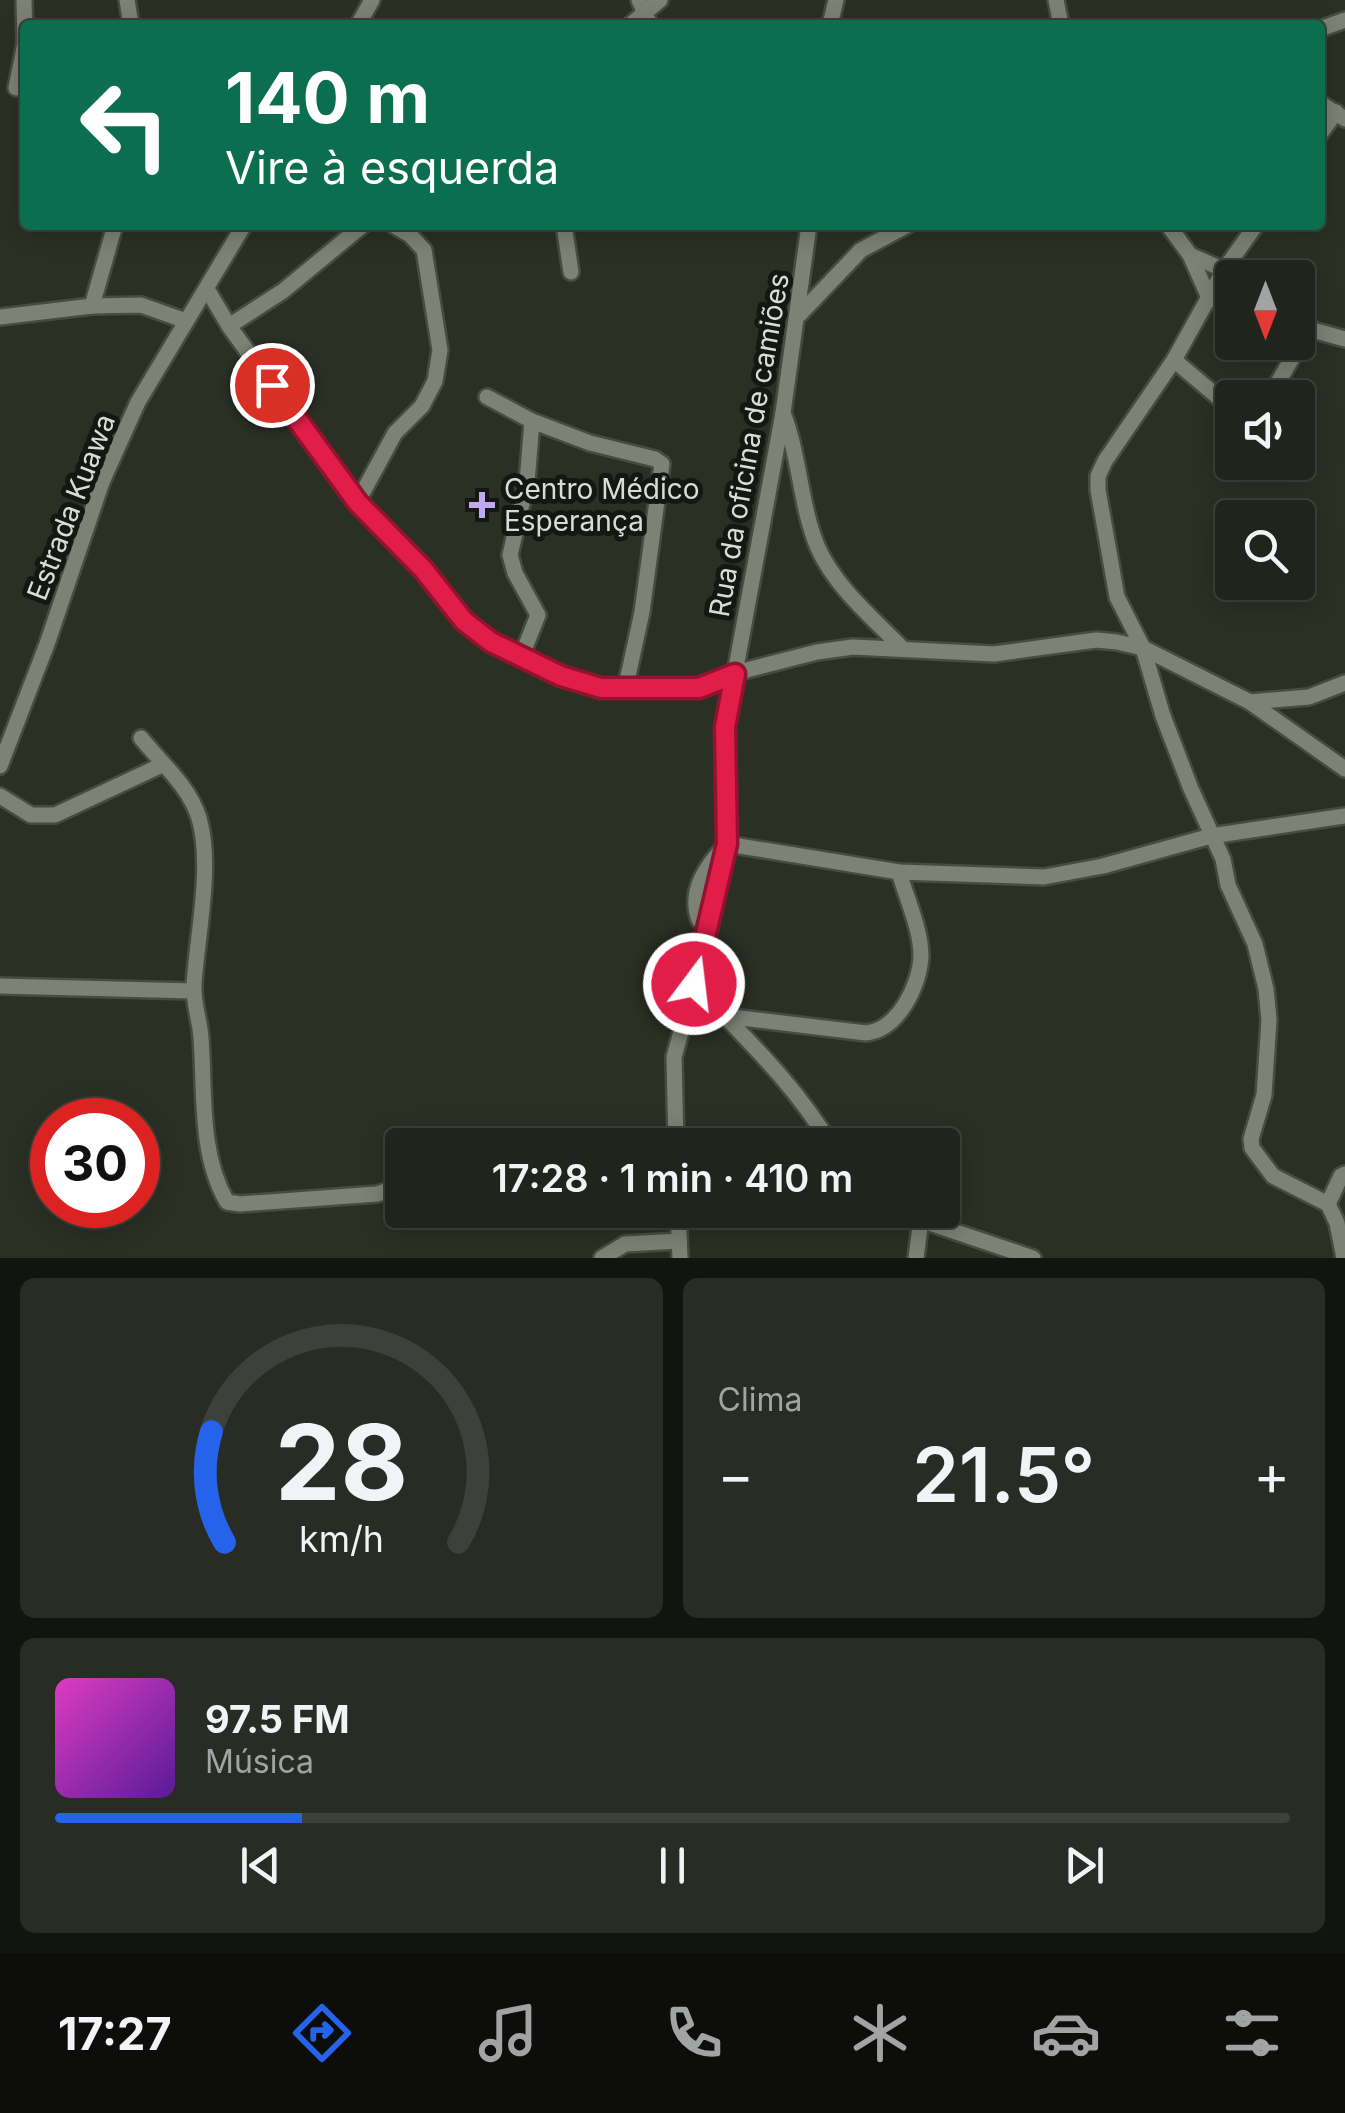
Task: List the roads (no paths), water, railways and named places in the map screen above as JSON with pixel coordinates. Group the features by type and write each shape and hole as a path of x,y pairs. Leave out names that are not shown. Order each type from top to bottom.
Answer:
{"street":[{"path":"644,13 660,0"},
{"path":"16,88 20,68"},
{"path":"92,306 114,230"},
{"name":"Estrada Kuawa","path":"0,766 48,644 102,482 138,402 241,230"},
{"path":"228,326 283,291 357,230"},
{"path":"358,503 395,433 422,406 435,382 440,350 424,250 402,230"},
{"path":"565,230 572,272"},
{"name":"Rua da oficina de camiões","path":"727,844 725,727 783,413 809,230"},
{"path":"799,315 861,250 899,230"},
{"path":"1172,230 1190,255 1210,300"},
{"path":"1236,260 1253,230"},
{"path":"1190,255 1215,268"},
{"path":"207,289 228,326 358,503 423,569 464,621 491,642 561,676 601,688 699,688 817,652 853,647 994,654 1096,640 1144,648 1250,702 1345,769"},
{"path":"1215,293 1098,476 1112,583 1144,648 1163,716 1223,859 1228,885 1255,944 1266,988 1264,1094 1252,1148 1274,1176 1328,1204 1337,1223 1344,1258"},
{"path":"0,317 92,306 141,306 186,321"},
{"path":"1315,329 1345,339"},
{"path":"1174,360 1215,395"},
{"path":"487,396 532,421 575,438 662,464 642,612 624,690"},
{"path":"783,413 795,443 816,544 827,566 903,648"},
{"path":"522,655 538,615 515,574 510,555 527,482 532,421"},
{"path":"1250,702 1309,697 1345,684"},
{"path":"142,738 186,790 199,820 204,855 194,992 201,1034 204,1118 219,1188 228,1202 240,1204 385,1191"},
{"path":"0,796 31,814 55,815 162,765"},
{"path":"676,1128 674,1057 710,927 727,844 898,872 1044,877 1103,866 1211,836 1345,816"},
{"path":"724,1016 866,1033 896,1020 903,1012 920,956 898,872"},
{"path":"694,984 756,1045 820,1128"},
{"path":"0,986 194,992"},
{"path":"1328,1204 1345,1174"},
{"path":"679,1228 680,1258"},
{"path":"916,1258 920,1228"},
{"path":"947,1228 1033,1258"},
{"path":"602,1258 624,1244 680,1241"}],"place":[{"name":"Centro Médico Esperança","path":"482,505"}]}
